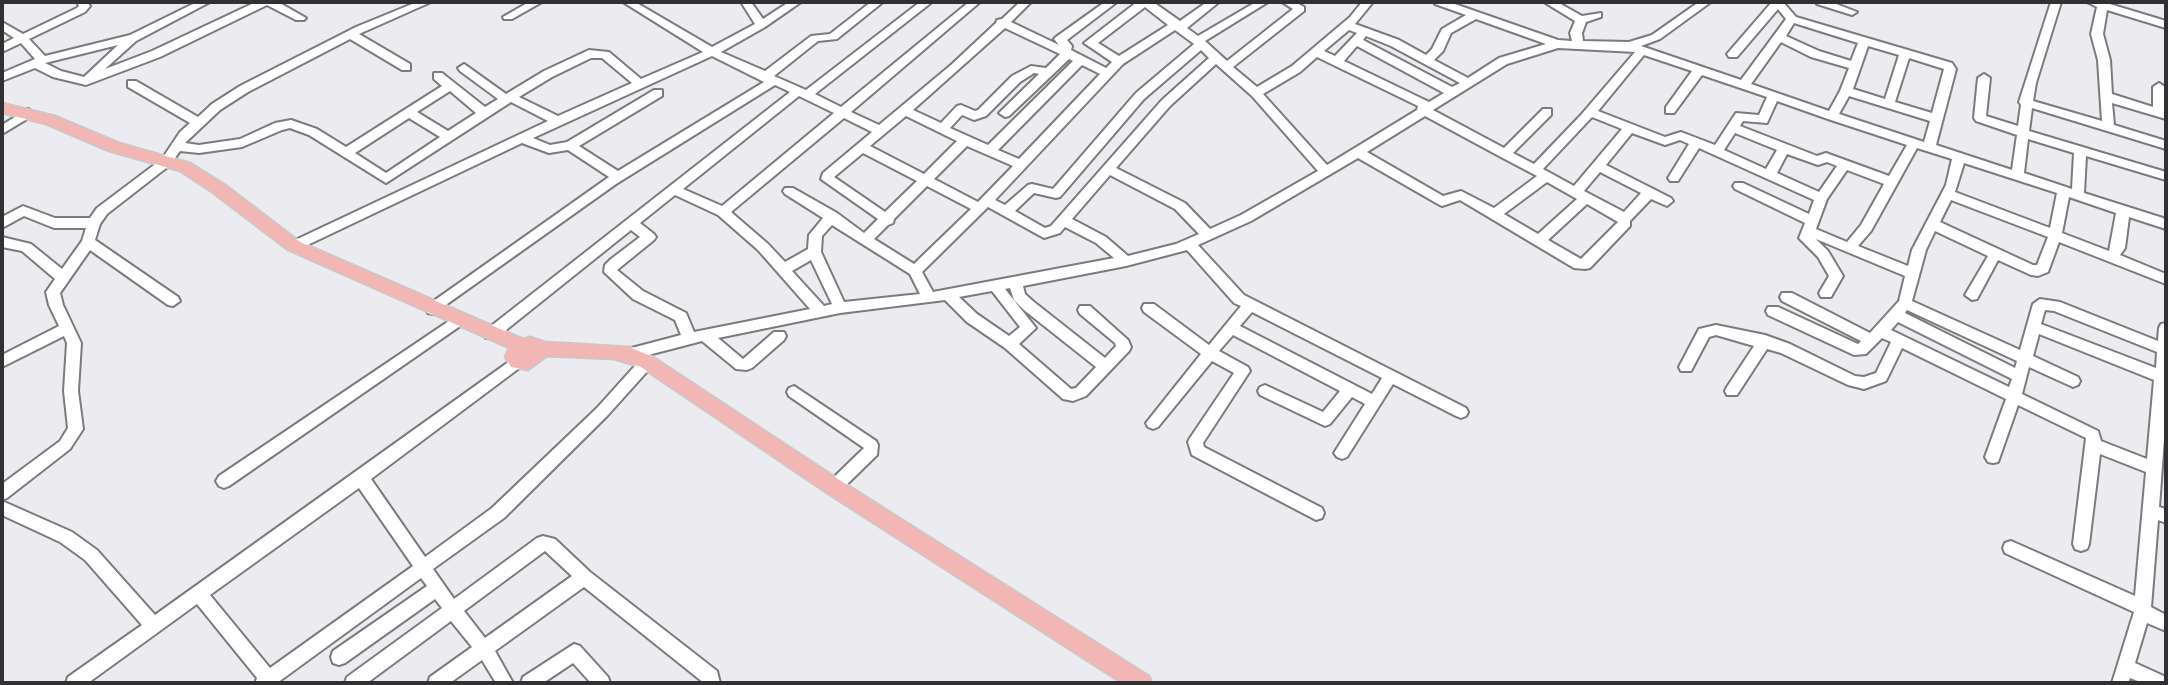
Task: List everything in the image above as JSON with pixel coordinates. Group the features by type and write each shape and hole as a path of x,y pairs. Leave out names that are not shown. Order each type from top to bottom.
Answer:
{"main road":[{"path":"2,108 28,113 114,147 166,162 201,176 294,246 526,352 638,358 1127,680"}],"street":[{"path":"2,48 81,10 85,6 82,2"},
{"path":"2,77 39,61 134,37 205,2"},
{"path":"2,25 22,38 39,61 57,74 86,81 156,54 267,2 300,18"},
{"path":"153,625 90,555 66,537 2,504 65,444 76,429 71,391 74,343 53,292 88,242 94,223 102,211 166,162 198,122 244,89 410,4 426,2"},
{"path":"509,17 537,2"},
{"path":"628,2 712,52 881,131"},
{"path":"746,2 761,25"},
{"path":"294,246 558,121 712,52 796,2"},
{"path":"433,309 618,177 768,80 815,37 833,37 878,2"},
{"path":"491,334 673,189 927,2"},
{"path":"723,212 975,2"},
{"path":"888,219 827,179 1026,2"},
{"path":"1005,113 1065,53 1066,46 1060,40 1061,37 1112,2"},
{"path":"915,271 1021,165 1119,61 1214,2"},
{"path":"1006,212 1032,188 1056,194 1140,96 1199,43 1263,2"},
{"path":"862,147 926,180 1006,212 1044,233 1055,230 1166,103 1300,9 1287,2"},
{"path":"1256,93 1284,77 1316,52 1368,2"},
{"path":"1438,2 1557,44"},
{"path":"1549,2 1581,20 1597,15"},
{"path":"1494,215 1540,173 1590,112 1636,48 1706,2"},
{"path":"1733,54 1778,2 1793,19 1950,69 1929,148"},
{"path":"1821,2 1852,12"},
{"path":"2017,176 2025,102 2056,2"},
{"path":"1119,61 1090,43 1149,3 1256,93 1326,172"},
{"path":"2108,127 2104,60 2097,34 2098,3 2166,25"},
{"path":"1427,60 1437,51 1446,31 1476,15"},
{"path":"1744,85 1793,19"},
{"path":"1578,44 1576,33 1581,20"},
{"path":"1001,22 1107,73"},
{"path":"1347,25 1395,43 1467,82"},
{"path":"1336,62 1365,31"},
{"path":"350,34 406,67"},
{"path":"86,81 134,37"},
{"path":"1779,37 1815,54 1856,66"},
{"path":"1356,41 1450,91"},
{"path":"1832,116 1846,91 1864,41"},
{"path":"198,593 265,681 498,513 602,412 638,358 689,338 840,308 929,298 995,286 1126,261 1189,243 1245,218 1326,172 1450,91 1503,61 1557,44 1636,48 1832,116 2166,224"},
{"path":"177,146 199,149 242,144 279,126 291,124 313,132 386,179 484,113 575,59 597,52 605,55 640,84"},
{"path":"1316,52 1425,107 1624,220"},
{"path":"1889,104 1905,53"},
{"path":"990,151 1079,61"},
{"path":"464,68 508,98 558,121"},
{"path":"942,129 961,109 974,116 982,113 1016,79 1031,70 1046,72"},
{"path":"1670,110 1699,70"},
{"path":"438,76 484,113"},
{"path":"1984,78 1980,118 2166,176"},
{"path":"132,84 198,122"},
{"path":"346,152 450,86"},
{"path":"2106,97 2163,114 2159,87"},
{"path":"1846,91 1937,119"},
{"path":"522,138 549,149 570,146 646,103 658,93"},
{"path":"1717,150 1742,115 1763,120 1773,96"},
{"path":"2025,102 2166,145"},
{"path":"905,111 1021,165"},
{"path":"408,112 449,137"},
{"path":"1505,154 1546,112"},
{"path":"1590,112 1665,141 1679,136 1697,142 1717,150 1719,155 1821,198"},
{"path":"2,130 28,113"},
{"path":"1539,241 1581,195 1598,166 1630,127"},
{"path":"1733,128 1818,161 1825,157 1893,183"},
{"path":"865,240 965,140"},
{"path":"1674,178 1697,142"},
{"path":"1850,247 1860,238 1893,183 1913,142"},
{"path":"570,146 618,177"},
{"path":"1769,176 1784,147"},
{"path":"1932,224 2038,271 2043,268 2071,193 2080,150"},
{"path":"1357,152 1442,201 1461,195 1581,265 1624,225 1624,220 1650,192"},
{"path":"1773,311 1861,350 1900,309 1911,273 1948,194 1959,157"},
{"path":"1826,293 1836,276 1823,254 1806,241 1821,198 1845,164"},
{"path":"1598,166 1667,201"},
{"path":"1108,169 1180,206 1208,235"},
{"path":"1739,186 1850,247 1911,273"},
{"path":"673,189 723,212 784,269 821,312"},
{"path":"789,191 915,271 929,298"},
{"path":"1948,194 2166,279"},
{"path":"2112,257 2118,248 2123,210"},
{"path":"2,223 23,211 54,223 94,223"},
{"path":"832,216 816,235 814,252 840,308"},
{"path":"1064,219 1101,240 1126,261"},
{"path":"631,223 649,237 616,263 610,269 611,272 638,295 681,317 689,338"},
{"path":"88,242 173,301"},
{"path":"2,243 26,247 62,277"},
{"path":"1189,243 1231,292 1250,304 1461,412"},
{"path":"784,269 814,252"},
{"path":"1972,295 1996,253"},
{"path":"1015,282 1019,296 1029,306 1105,366"},
{"path":"995,286 1029,328 1010,344"},
{"path":"947,294 972,318 1010,344 1068,395 1081,392 1123,349 1124,344 1085,310"},
{"path":"1787,297 1876,335 1899,340 2093,435 2081,544"},
{"path":"1993,457 2014,397 2040,304 2045,303 2165,350"},
{"path":"1153,423 1250,304"},
{"path":"1149,308 1210,352 1242,369 1243,372 1195,442 1197,451 1316,513"},
{"path":"1900,309 2073,381"},
{"path":"1900,309 2020,377"},
{"path":"224,481 458,320"},
{"path":"2034,326 2161,376"},
{"path":"1231,327 1373,401"},
{"path":"2,361 67,328"},
{"path":"2122,676 2143,610 2149,510 2166,328"},
{"path":"1686,368 1704,333 1710,330 1765,341 1864,383 1881,377 1899,340"},
{"path":"705,335 741,365 747,364 779,336"},
{"path":"1732,391 1765,341"},
{"path":"74,683 361,478 526,352"},
{"path":"1342,453 1390,377"},
{"path":"1265,391 1325,420 1350,389"},
{"path":"794,392 871,445 872,451 834,487"},
{"path":"2094,445 2153,468"},
{"path":"361,478 452,609 484,649 505,683"},
{"path":"2149,510 2166,516"},
{"path":"353,683 543,543 549,544 584,577 711,677 712,683"},
{"path":"2011,548 2166,623"},
{"path":"436,683 584,577"},
{"path":"339,657 438,588"},
{"path":"529,683 574,652 602,683"},
{"path":"2122,676 2132,670 2161,683"}]}
